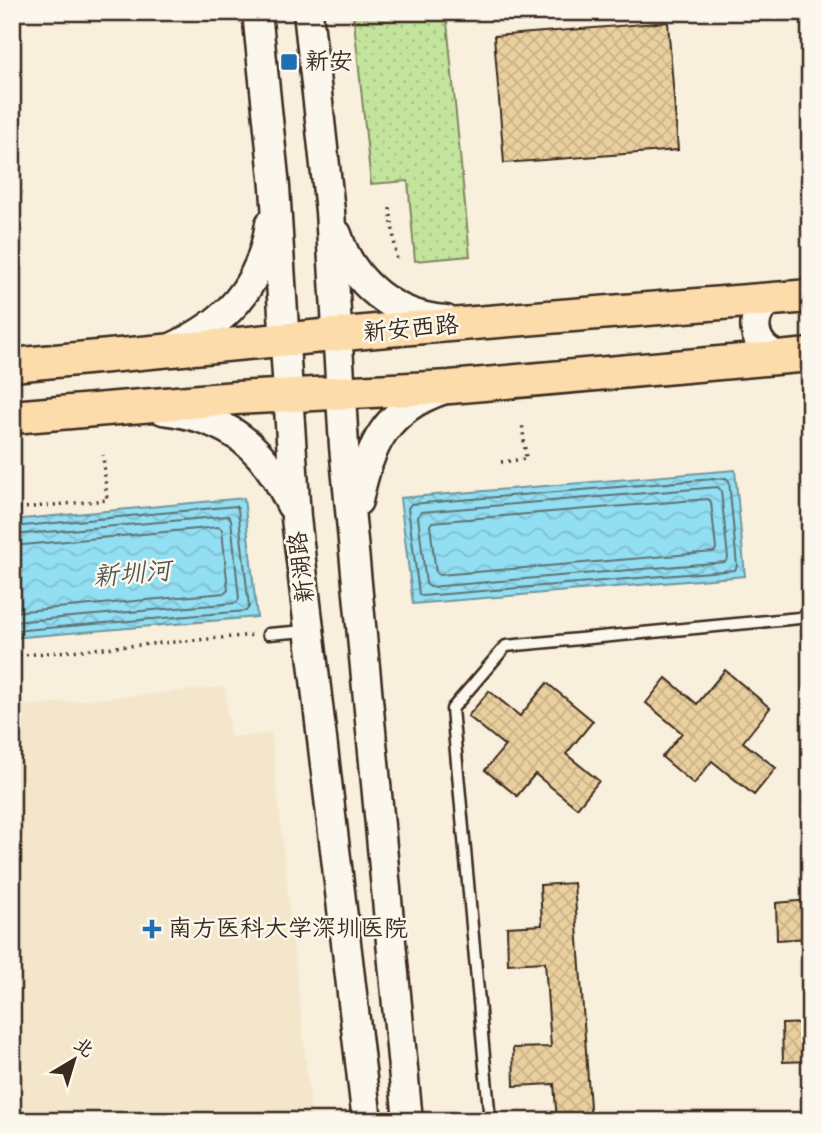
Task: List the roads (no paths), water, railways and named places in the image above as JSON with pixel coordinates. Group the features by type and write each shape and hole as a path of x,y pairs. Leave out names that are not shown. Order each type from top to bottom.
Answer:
{"main road":[{"name":"新湖路","path":"257,12 275,187 296,517 367,1121"},
{"path":"308,12 330,211 344,446 408,1121"},
{"path":"167,350 202,332 225,315 243,295 264,253 275,187"},
{"path":"330,211 339,239 362,280 391,304 433,319 487,322"},
{"name":"新安西路","path":"12,365 810,296"},
{"path":"776,299 766,303 760,310 755,319 755,329 762,347 769,353 797,356"},
{"path":"12,417 289,395 450,387 797,356"},
{"path":"353,524 363,473 383,431 411,403 450,387"},
{"path":"139,407 201,417 220,424 239,436 271,468 296,517"}],"lane":[{"path":"491,1121 452,709 506,646 810,617"},
{"path":"268,634 310,631"}],"water":[{"path":"735,470 745,576 413,604 400,498"},
{"name":"新圳河","path":"244,498 257,617 12,638 12,520"}],"place":[{"name":"新安","path":"289,62"},
{"name":"南方医科大学深圳医院","path":"152,929"}]}
